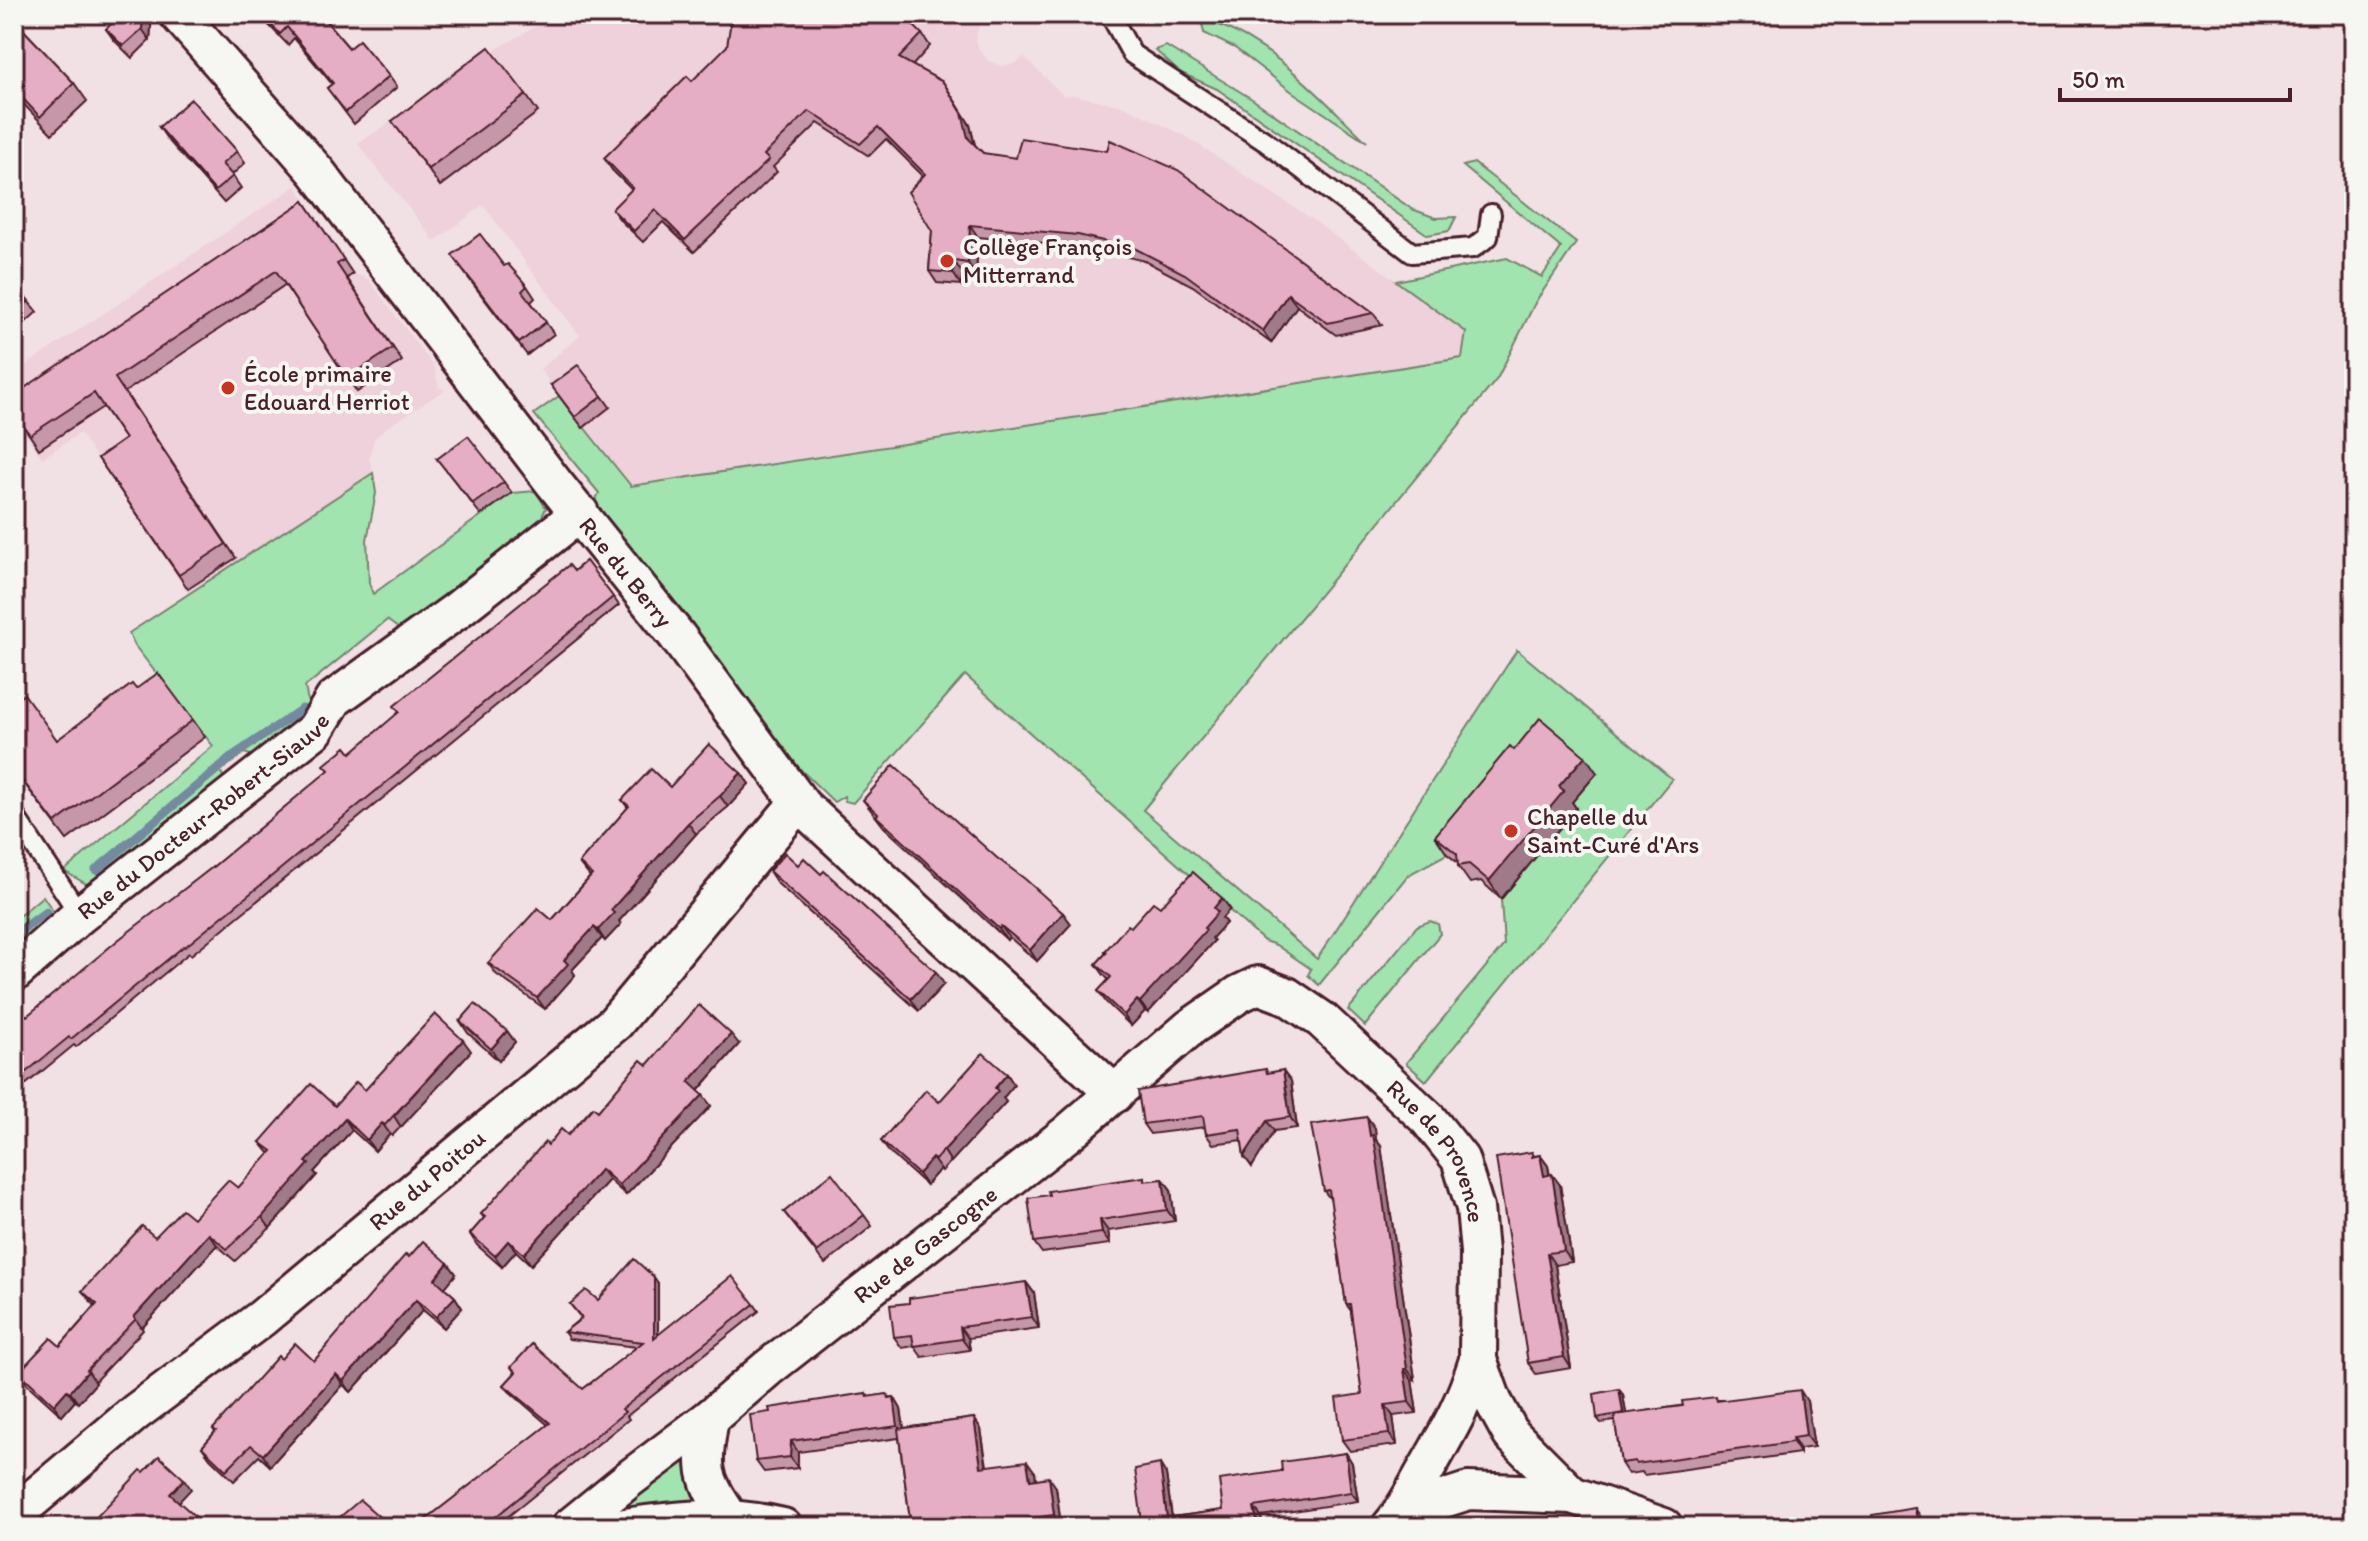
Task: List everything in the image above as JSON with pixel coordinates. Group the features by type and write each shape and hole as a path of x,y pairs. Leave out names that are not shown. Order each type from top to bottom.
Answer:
{"street":[{"name":"Rue du Berry","path":"178,14 316,171 677,636 802,806 1115,1094"},
{"name":"Rue du Docteur-Robert-Siauve","path":"14,973 80,915 315,730 334,699 456,611 580,513"},
{"name":"Rue du Poitou","path":"14,1515 136,1412 262,1318 583,1052 615,1023 787,816 802,806"},
{"name":"Rue de Gascogne","path":"570,1527 1056,1143 1191,1027 1239,994 1258,985 1287,996"},
{"name":"Rue de Provence","path":"1287,996 1322,1020 1428,1119 1460,1159 1475,1208 1479,1252 1478,1360 1466,1399 1397,1520"},
{"name":"Rue de Provence","path":"1478,1360 1493,1401 1511,1434 1572,1495"},
{"path":"710,1418 704,1470 714,1496 730,1518"},
{"name":"Rue de Provence","path":"1397,1520 1468,1491 1572,1495 1664,1527"},
{"path":"625,1527 679,1519 730,1518 783,1527"}],"lane":[{"path":"1110,14 1132,54 1266,142 1412,253 1473,248 1488,237 1491,214"},
{"path":"14,815 80,915"}],"shaded area":[{"name":"Collège François Mitterrand","path":"528,14 981,14 986,19 979,26 976,37 978,48 988,61 1001,66 1015,64 1024,57 1064,96 1073,95 1126,107 1185,136 1310,218 1466,332 1462,358 631,487 540,369 580,336 483,205 435,241 358,144 490,53 538,25"},
{"name":"École primaire Edouard Herriot","path":"296,186 353,273 368,279 435,368 438,387 445,390 387,427 374,439 369,458 373,473 188,593 80,433 42,458 14,418 14,373"}],"green space":[{"path":"1200,14 1209,14 1212,22 1235,32 1276,58 1367,142 1291,91 1235,48 1204,33"},
{"path":"1166,46 1252,99 1412,209 1436,218 1456,217 1449,231 1428,235 1217,89 1179,72 1155,50"},
{"path":"1474,163 1576,243 1536,301 1497,379 1143,810 1317,959 1517,650 1672,779 1426,1081 1406,1063 1504,945 1501,899 1576,809 1522,764 1447,854 1408,875 1319,985 1308,975 1311,969 1276,945 1264,941 965,675 853,803 845,801 844,796 834,802 801,770 593,505 599,493 534,414 559,396 631,486 1462,358 1466,332 1396,281 1507,258 1542,277 1561,248 1463,166"},
{"path":"373,473 376,493 367,540 369,583 373,594 512,493 536,491 546,508 540,521 528,533 406,634 387,620 305,687 311,715 257,757 244,753 221,771 224,780 90,886 64,871 213,746 135,646 129,633"},
{"path":"43,896 57,917 14,952 14,920"},
{"path":"1430,921 1438,924 1440,934 1365,1026 1348,1010 1417,926"},
{"path":"690,1451 707,1497 676,1506 621,1510"}],"building":[{"path":"112,14 143,14 142,29 123,46 106,29 117,18"},
{"path":"261,14 320,14 349,48 359,40 389,76 346,112 327,88 333,83 287,27 280,34"},
{"path":"732,14 902,14 922,34 899,58 943,82 962,113 968,138 983,153 1016,158 1021,138 1107,151 1110,140 1178,170 1373,313 1328,323 1288,294 1263,331 1185,274 1136,249 1078,235 970,225 968,263 954,261 953,273 929,271 932,231 908,192 925,174 878,127 860,144 809,111 764,155 769,160 685,240 655,210 634,231 612,209 633,188 604,158 687,76 692,81 727,46"},
{"path":"14,20 74,83 40,117 14,89"},
{"path":"489,47 526,95 428,169 392,121"},
{"path":"191,99 237,151 222,164 233,176 215,191 159,127"},
{"path":"304,201 344,260 337,264 393,348 347,378 276,271 115,378 226,544 179,575 98,458 125,439 94,393 30,435 14,412 14,395"},
{"path":"480,234 504,266 508,264 527,286 522,291 546,322 519,343 452,255"},
{"path":"14,284 29,301 14,314"},
{"path":"578,365 602,396 575,417 551,385"},
{"path":"468,436 504,482 473,504 437,459"},
{"path":"586,561 613,597 185,947 14,1082 14,1023 25,1014 27,1016 214,866 329,770 324,765 346,747 351,753 399,712 394,706 535,592 569,565 574,571"},
{"path":"158,673 193,720 55,823 14,769 14,702 24,694 57,740 132,684 136,689"},
{"name":"Chapelle du Saint-Curé d'Ars","path":"1540,718 1585,756 1559,786 1564,791 1489,881 1469,864 1458,866 1457,854 1435,836 1510,746 1514,750"},
{"path":"709,744 741,773 688,823 611,910 614,913 598,930 594,927 564,960 568,964 537,998 488,963 538,908 552,920 592,875 579,863 629,806 622,800 651,769 670,787"},
{"path":"894,765 1063,913 1030,950 1001,926 999,929 876,816 878,814 863,800"},
{"path":"785,853 798,865 804,858 821,874 824,871 936,972 911,999 769,871"},
{"path":"1193,872 1222,898 1214,908 1218,912 1204,928 1206,930 1140,1002 1137,1000 1124,1015 1098,991 1111,977 1096,964 1128,925 1131,927 1153,902 1160,907"},
{"path":"475,1004 507,1031 491,1049 460,1021"},
{"path":"699,1005 731,1034 689,1082 703,1095 619,1185 601,1169 524,1254 508,1241 495,1256 470,1234 485,1217 481,1214 545,1142 548,1145 561,1129 568,1135 593,1107 598,1111 641,1060 647,1065"},
{"path":"435,1014 463,1040 385,1125 382,1123 367,1140 345,1119 262,1217 227,1249 209,1234 70,1392 67,1390 54,1405 19,1372 51,1338 60,1346 97,1304 82,1291 142,1226 155,1237 182,1209 193,1218 228,1180 238,1188 272,1151 260,1142 311,1084 335,1106 356,1082 365,1090"},
{"path":"983,1053 1007,1074 995,1088 998,1091 935,1160 932,1158 918,1174 881,1141 926,1090 939,1102"},
{"path":"1266,1069 1267,1073 1283,1070 1290,1117 1267,1121 1244,1156 1240,1129 1206,1134 1203,1116 1143,1124 1138,1091"},
{"path":"1367,1117 1376,1150 1409,1402 1385,1405 1389,1434 1342,1440 1336,1398 1362,1394 1350,1304 1346,1304 1329,1190 1324,1191 1311,1125"},
{"path":"1532,1152 1532,1157 1540,1155 1544,1176 1552,1174 1564,1251 1547,1253 1564,1357 1528,1363 1496,1158"},
{"path":"832,1173 864,1215 817,1252 784,1212"},
{"path":"1144,1177 1144,1181 1163,1179 1167,1210 1100,1220 1102,1233 1034,1242 1028,1198 1049,1195 1048,1191"},
{"path":"423,1241 448,1263 435,1279 455,1297 436,1317 416,1300 343,1381 336,1374 263,1455 251,1445 226,1470 202,1447 216,1431 213,1429 278,1356 281,1359 295,1343 314,1361 406,1254 409,1257"},
{"path":"634,1259 654,1277 654,1338 732,1276 754,1304 622,1409 625,1412 483,1527 416,1527 550,1423 504,1385 516,1372 511,1367 532,1344 583,1389 643,1342 564,1332 582,1318 570,1304 586,1290 598,1300"},
{"path":"1026,1282 1032,1317 960,1327 962,1339 914,1346 912,1335 894,1337 890,1305 909,1303 909,1298"},
{"path":"1619,1389 1623,1413 1597,1418 1594,1394"},
{"path":"1800,1390 1806,1436 1792,1438 1793,1442 1636,1464 1635,1461 1621,1463 1614,1415 1683,1406 1682,1401 1716,1397 1717,1401"},
{"path":"866,1393 867,1397 887,1394 888,1398 894,1397 898,1426 791,1441 790,1457 756,1461 750,1415 770,1412 769,1408"},
{"path":"974,1418 981,1467 1027,1461 1030,1480 1049,1477 1054,1515 971,1527 911,1527 898,1429"},
{"path":"1346,1453 1351,1492 1254,1507 1258,1527 1104,1527 1142,1522 1135,1469 1160,1464 1167,1518 1223,1510 1219,1480 1282,1471 1281,1462"},
{"path":"159,1456 184,1479 170,1494 207,1527 87,1527 141,1470 144,1472"},
{"path":"360,1500 391,1527 339,1527 334,1522"},
{"path":"1915,1508 1918,1527 1874,1527 1872,1515"}],"waterway":[{"path":"96,870 233,756 302,709"},
{"path":"14,935 46,912"}],"place":[{"name":"Collège François Mitterrand","path":"947,261"},
{"name":"École primaire Edouard Herriot","path":"228,388"},
{"name":"Chapelle du Saint-Curé d'Ars","path":"1511,831"}]}
